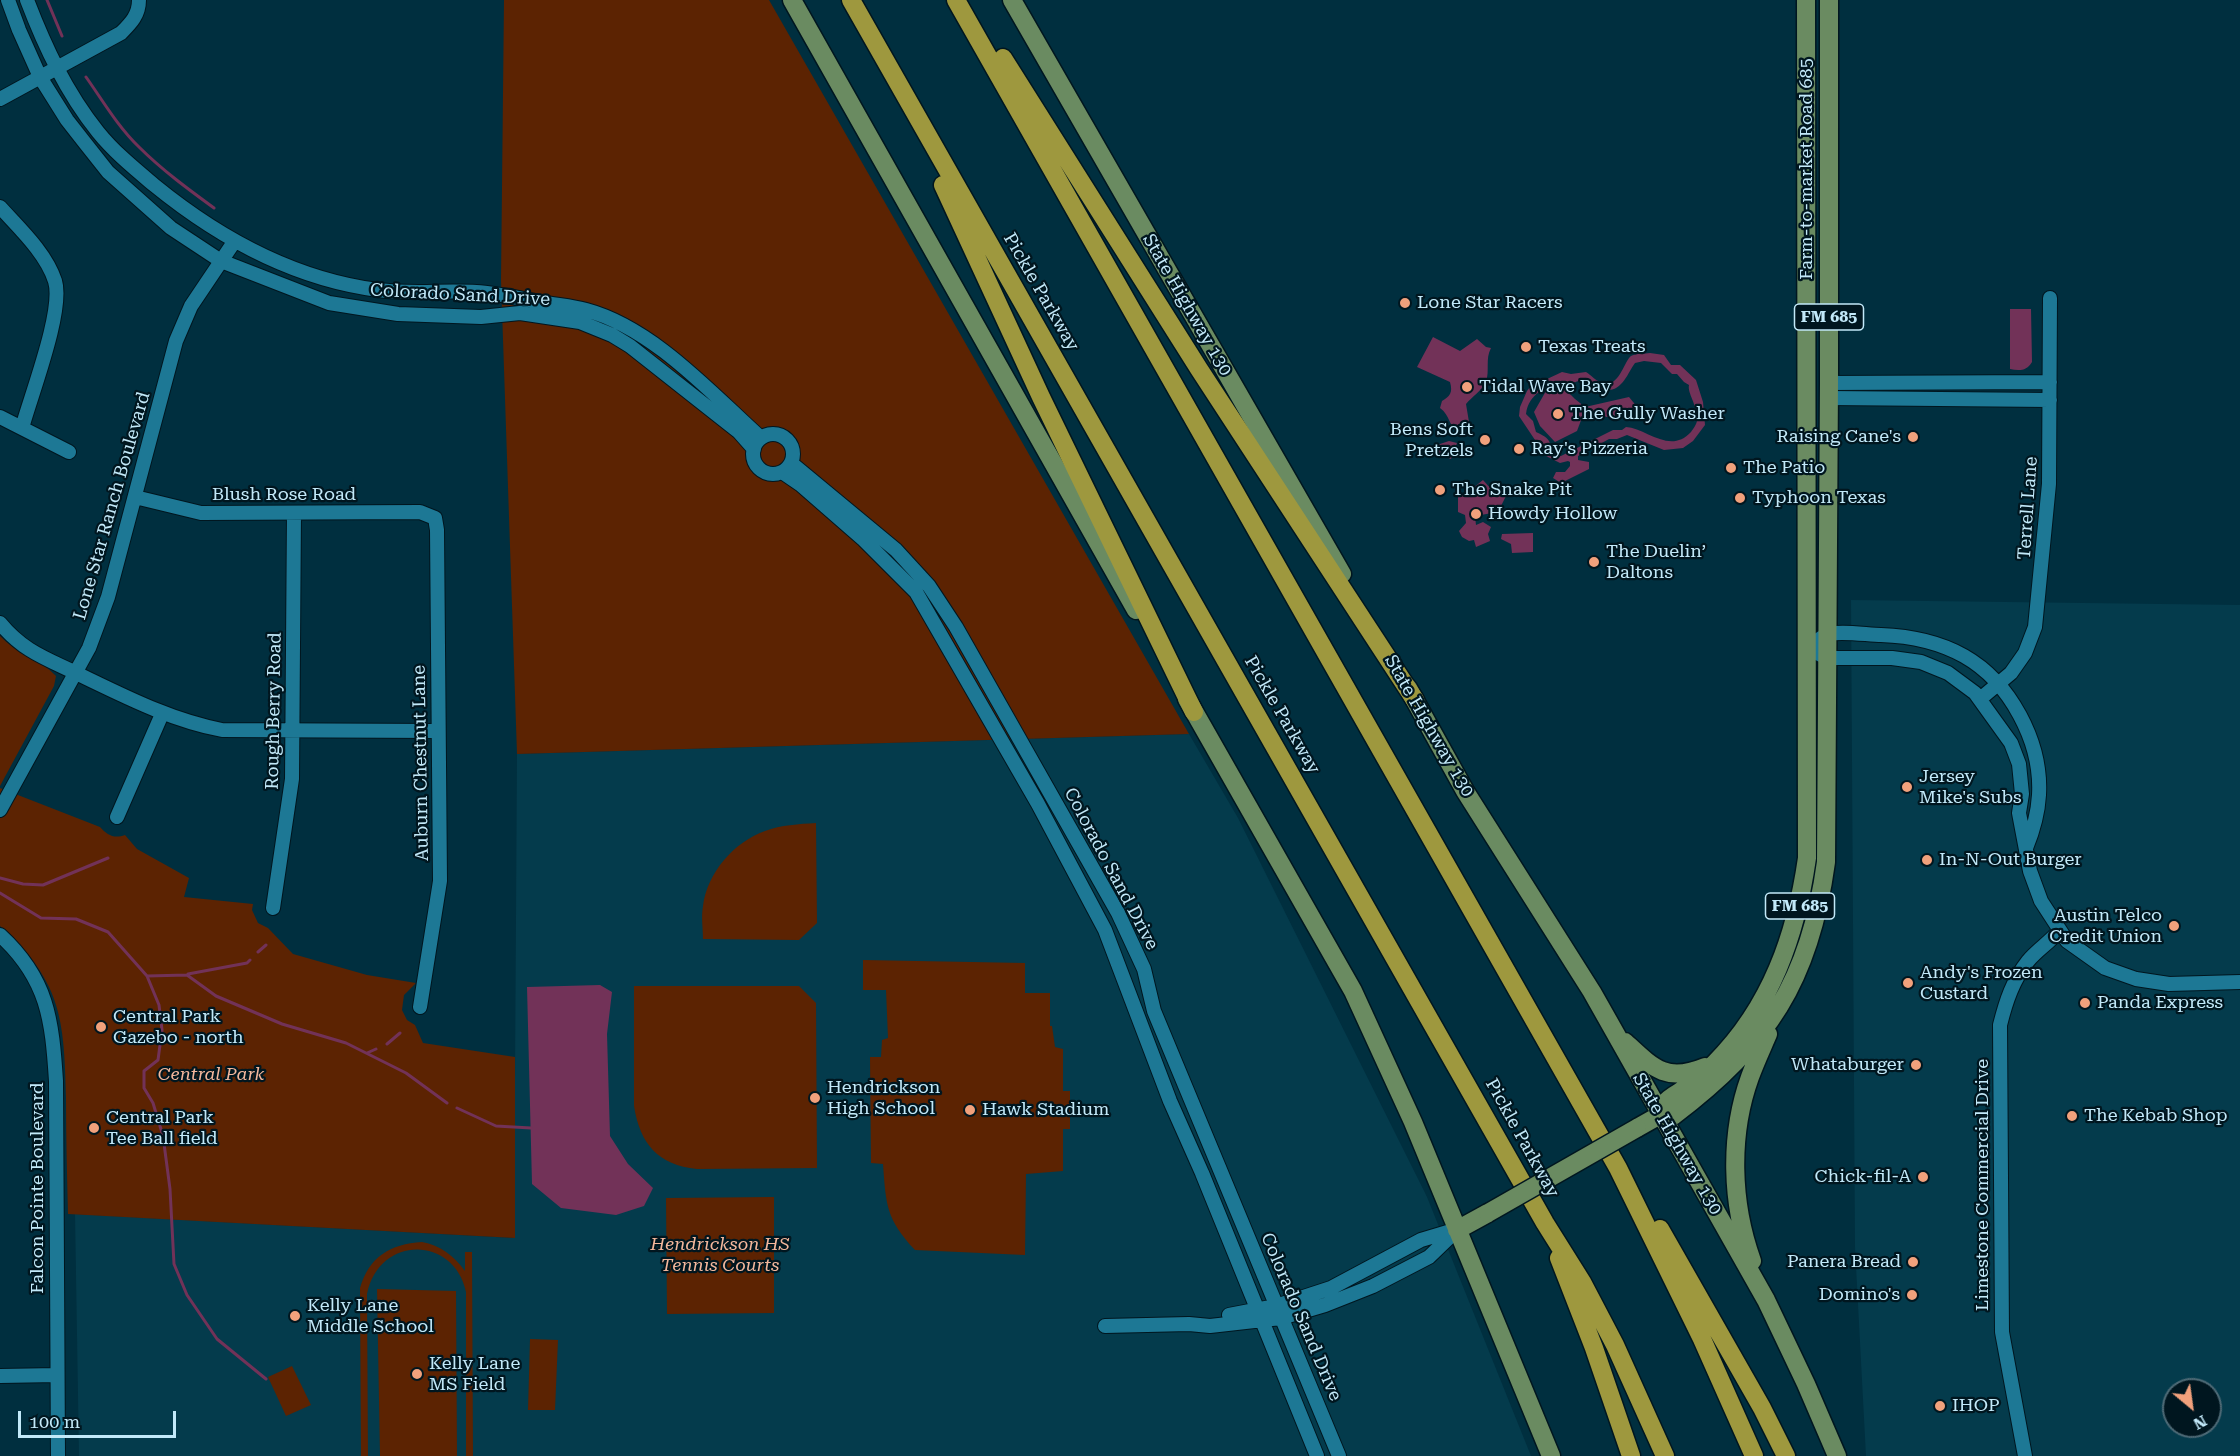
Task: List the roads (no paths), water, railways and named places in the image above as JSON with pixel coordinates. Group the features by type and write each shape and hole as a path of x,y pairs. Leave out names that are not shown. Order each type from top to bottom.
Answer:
{"highway":[{"name":"Pickle Parkway","path":"851,0 1545,1223 1582,1282 1615,1345 1665,1456"},
{"path":"956,0 1618,1168 1702,1339 1754,1456"},
{"path":"966,0 1193,359 1415,700"},
{"path":"873,40 976,253 1041,397 1194,712"},
{"path":"1618,1168 1663,1233 1762,1408 1786,1456"},
{"path":"1545,1223 1594,1348 1631,1456"}],"main road":[{"path":"792,0 1353,991 1413,1122 1551,1456"},
{"name":"State Highway 130","path":"1012,0 1415,700 1465,791 1552,927 1614,1031 1767,1300 1837,1456"},
{"name":"Farm-to-market Road 685","path":"1806,0 1808,446"},
{"name":"FM 685","path":"1767,1300 1749,1253 1737,1204 1736,1161 1739,1121 1749,1079 1809,943 1823,885 1826,861 1829,0"},
{"name":"FM 685","path":"1660,1115 1665,1103 1715,1063 1750,1020 1775,978 1795,927 1808,848 1808,446"},
{"name":"FM 685","path":"1457,1230 1660,1115 1673,1116 1726,1074 1778,1010"},
{"path":"1614,1031 1652,1067 1666,1073 1689,1073 1715,1063"}],"street":[{"name":"Colorado Sand Drive","path":"8,0 40,77 67,120 108,172 171,228 221,261 329,303 398,314 481,316 520,314 635,330 675,361 758,443"},
{"name":"Colorado Sand Drive","path":"27,0 56,68 91,123 132,167 208,226 234,242 267,259 318,277 376,290 411,293 486,293 587,310 615,329"},
{"path":"0,99 121,33 133,21 139,7 139,0"},
{"path":"0,207 43,258 55,281 57,298 55,318 21,428"},
{"name":"Lone Star Ranch Boulevard","path":"0,810 89,648 108,597 176,340 191,306 234,242"},
{"name":"Terrell Lane","path":"1980,699 2011,673 2025,653 2035,627 2049,484 2050,298"},
{"path":"1880,398 1881,382"},
{"path":"1829,390 1881,382 2050,382"},
{"path":"1994,399 1996,382"},
{"path":"1829,390 1880,398 2050,400"},
{"path":"0,417 69,452"},
{"path":"774,434 786,439 793,450 787,467 769,474 758,468 753,455 758,443 774,434"},
{"name":"Colorado Sand Drive","path":"787,467 801,485 864,540 916,592 1038,804 1110,940 1170,1101 1317,1456"},
{"name":"Colorado Sand Drive","path":"787,467 896,550 929,586 962,637 1118,913 1144,969 1154,1011 1339,1456"},
{"name":"Blush Rose Road","path":"135,497 201,513 420,512 435,518"},
{"name":"Rough Berry Road","path":"273,908 292,779 294,513"},
{"name":"Auburn Chestnut Lane","path":"420,1007 440,880 437,530 435,518"},
{"path":"0,623 11,637 40,658 162,714 193,724 222,730 437,731"},
{"path":"1807,648 1828,634 1917,639 1942,646 1965,657 1997,684 2017,712 2028,732 2035,753 2039,794 2033,831 2026,848"},
{"path":"1889,636 1892,658"},
{"path":"1807,648 1827,657 1892,658 1921,662 1948,673 1980,699 2011,743 2019,764 2022,794 2019,813 2030,871 2041,901 2067,941 2105,968 2136,979 2169,984 2240,982"},
{"path":"117,817 162,714"},
{"path":"2022,794 2039,794"},
{"path":"1093,907 1118,913"},
{"name":"Limestone Commercial Drive","path":"2025,1456 2002,1332 2000,1025 2006,1002 2017,977 2030,959 2059,931"},
{"name":"Falcon Pointe Boulevard","path":"0,935 12,946 37,982 50,1015 53,1040 56,1093 58,1456"},
{"path":"1105,1326 1190,1324 1209,1318 1279,1312 1325,1305 1373,1286 1429,1257 1457,1230"},
{"path":"0,1376 57,1375"}],"waterway":[{"path":"47,0 62,36"},
{"path":"86,77 131,139 166,171 214,208"},
{"path":"0,878 23,884 43,885 108,858"},
{"path":"0,893 41,918 76,919 108,932 147,976 159,1005 162,1030 158,1060 144,1071 144,1088 153,1103 163,1136 170,1189 174,1264 187,1295 217,1339 266,1379"},
{"path":"258,952 266,945"},
{"path":"188,974 247,963 250,960"},
{"path":"147,976 187,975 216,996 282,1024 346,1043 406,1073 447,1103"},
{"path":"387,1044 400,1033"},
{"path":"367,1053 376,1049"},
{"path":"457,1108 496,1126 531,1128"}],"place":[{"name":"Lone Star Racers","path":"1405,303"},
{"name":"Texas Treats","path":"1526,347"},
{"name":"Tidal Wave Bay","path":"1467,387"},
{"name":"The Gully Washer","path":"1558,414"},
{"name":"Raising Cane's","path":"1913,437"},
{"name":"Bens Soft Pretzels","path":"1485,440"},
{"name":"Ray's Pizzeria","path":"1519,449"},
{"name":"The Patio","path":"1731,468"},
{"name":"The Snake Pit","path":"1440,490"},
{"name":"Typhoon Texas","path":"1740,498"},
{"name":"Howdy Hollow","path":"1476,514"},
{"name":"The Duelin’ Daltons","path":"1594,562"},
{"name":"Jersey Mike's Subs","path":"1907,787"},
{"name":"In-N-Out Burger","path":"1927,860"},
{"name":"Austin Telco Credit Union","path":"2174,926"},
{"name":"Andy's Frozen Custard","path":"1908,983"},
{"name":"Panda Express","path":"2085,1003"},
{"name":"Central Park Gazebo - north","path":"101,1027"},
{"name":"Whataburger","path":"1916,1065"},
{"name":"Hendrickson High School","path":"815,1098"},
{"name":"Hawk Stadium","path":"970,1110"},
{"name":"The Kebab Shop","path":"2072,1116"},
{"name":"Central Park Tee Ball field","path":"94,1128"},
{"name":"Chick-fil-A","path":"1923,1177"},
{"name":"Panera Bread","path":"1913,1262"},
{"name":"Domino's","path":"1912,1295"},
{"name":"Kelly Lane Middle School","path":"295,1316"},
{"name":"Kelly Lane MS Field","path":"417,1374"},
{"name":"IHOP","path":"1940,1406"}],"park label":[{"name":"Central Park","path":"211,1075"},
{"name":"Hendrickson HS Tennis Courts","path":"720,1255"}]}
